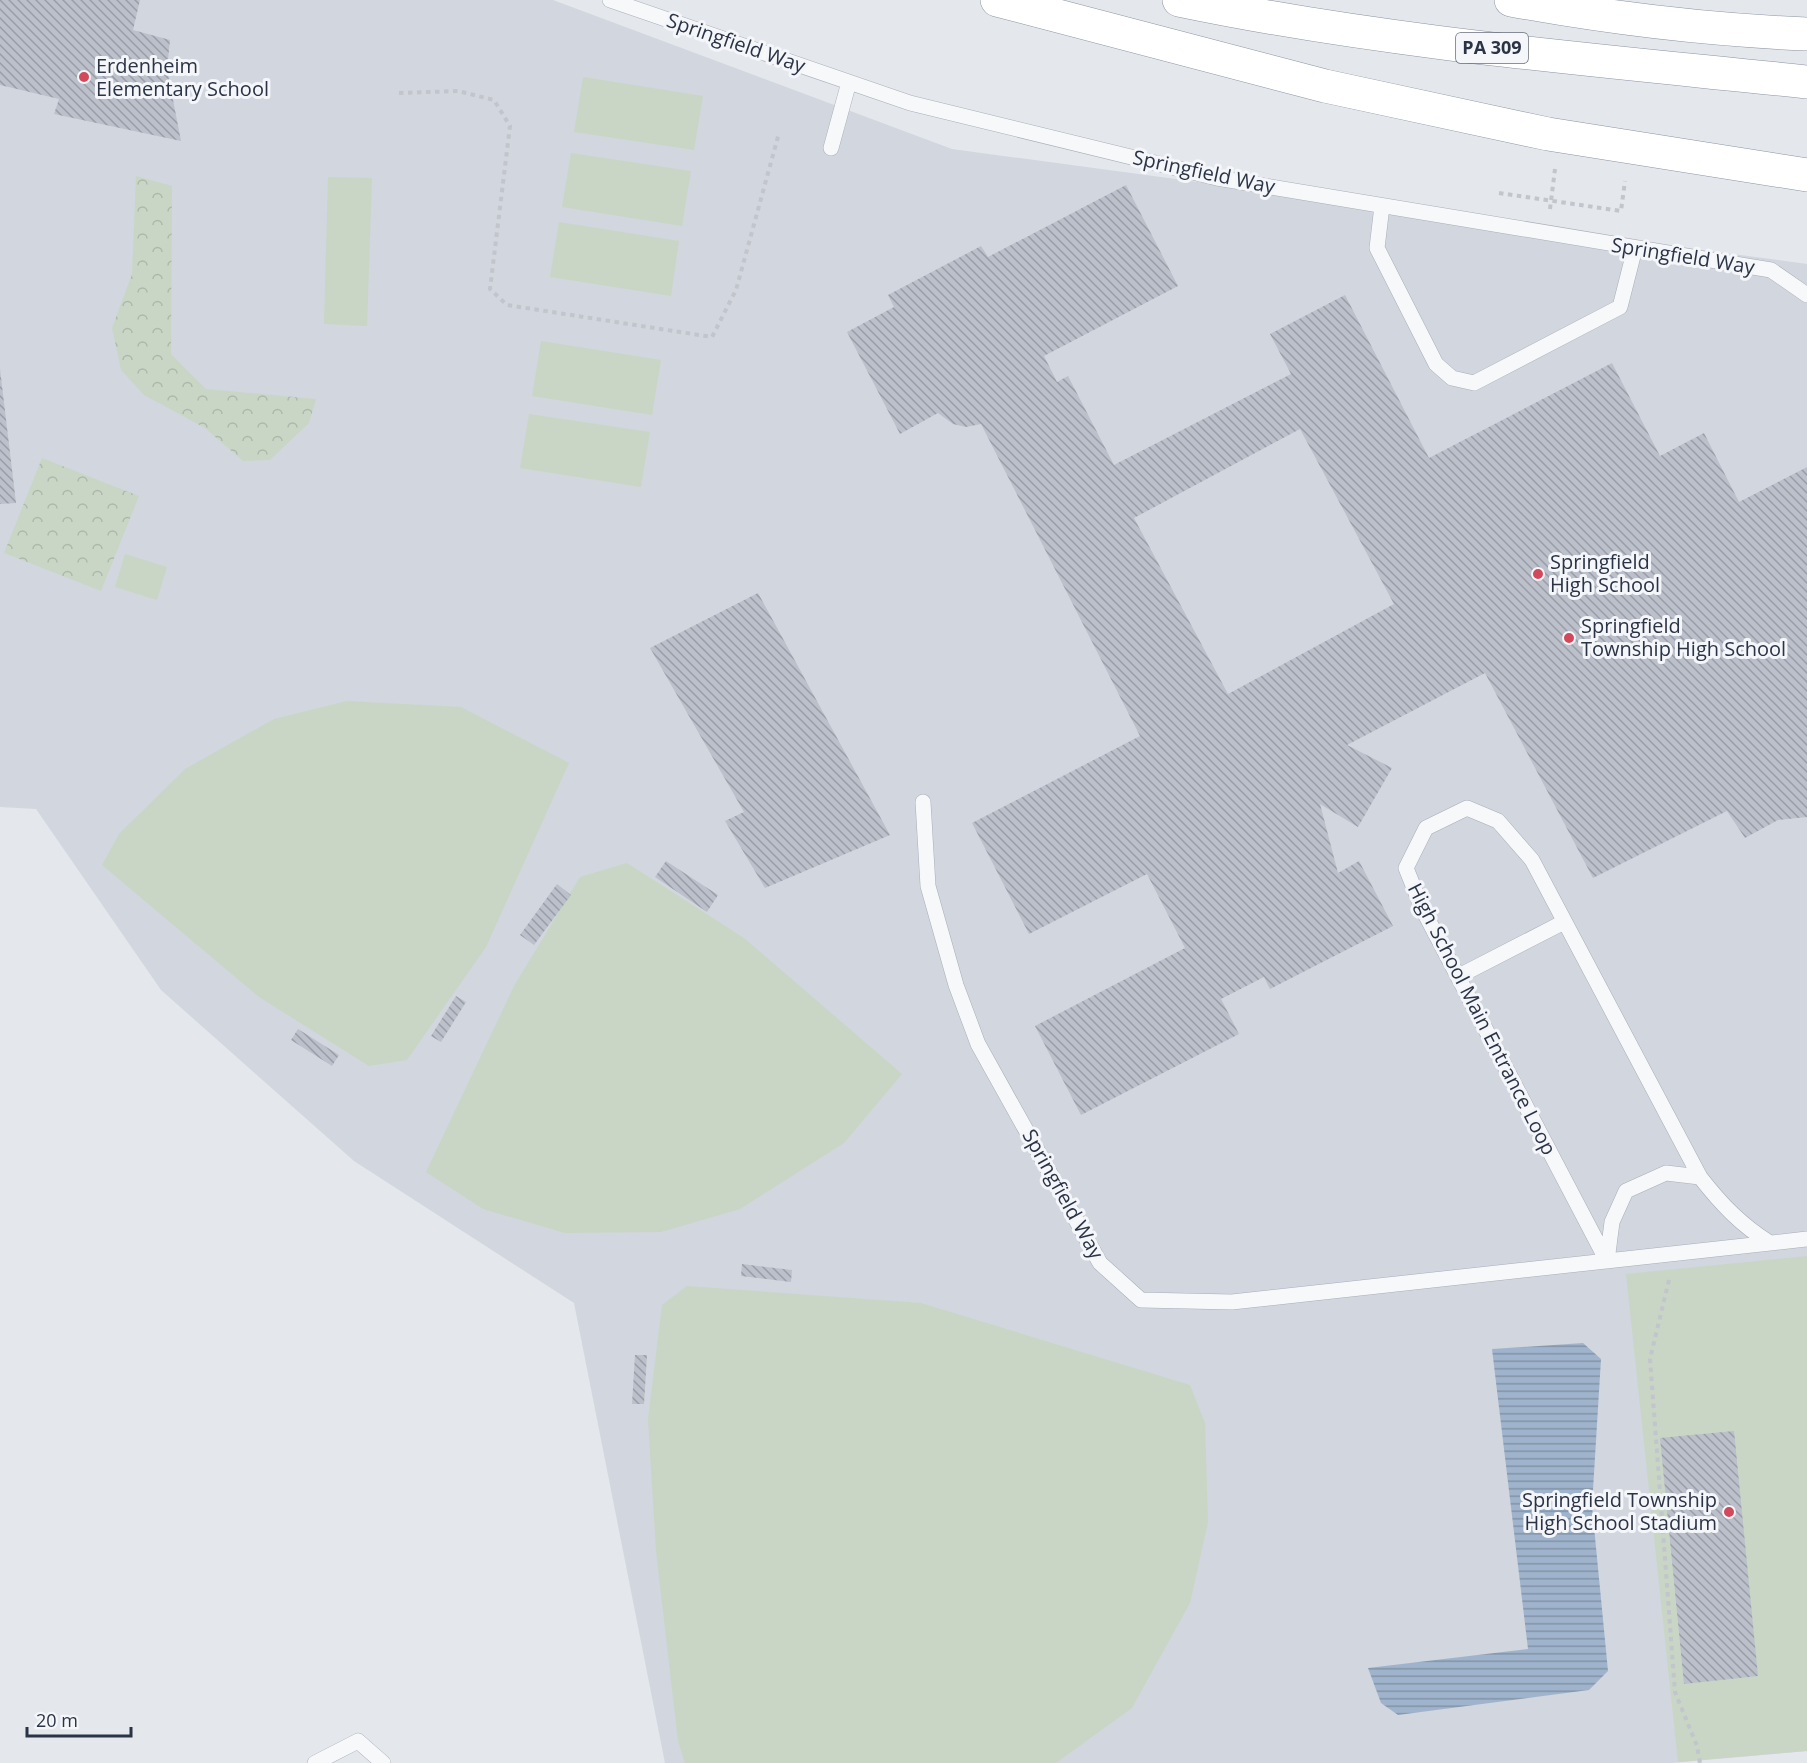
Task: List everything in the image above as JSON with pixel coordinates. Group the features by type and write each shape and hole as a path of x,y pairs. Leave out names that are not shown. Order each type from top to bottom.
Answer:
{"highway":[{"path":"997,0 1325,86 1548,134 1807,176"},
{"name":"PA 309","path":"1179,0 1263,18 1506,50 1807,82"},
{"path":"1511,0 1558,9 1730,30 1807,34"}],"lane":[{"name":"Springfield Way","path":"610,0 910,103 1217,178 1771,270 1807,295"},
{"path":"831,148 849,82"},
{"path":"1382,206 1377,248 1436,364 1452,378 1474,383 1620,307 1635,248"},
{"name":"Springfield Way","path":"923,802 928,886 956,985 978,1044 1100,1263 1141,1300 1232,1302 1807,1239"},
{"name":"High School Main Entrance Loop","path":"1607,1261 1422,908 1406,868 1426,828 1467,808 1498,821 1532,860 1700,1177"},
{"path":"1459,976 1563,922"},
{"path":"1607,1261 1612,1222 1626,1191 1666,1173 1700,1177 1721,1204 1747,1228 1770,1243"},
{"path":"315,1763 358,1741 383,1763"}],"path":[{"path":"399,93 458,91 494,100 510,126 490,289 507,305 712,337 736,290 779,133"},
{"path":"1551,201 1555,168 1567,170"},
{"path":"1499,193 1621,211 1625,180 1613,178"},
{"path":"1675,1254 1650,1359 1675,1692 1697,1746 1700,1763"}],"shaded area":[{"path":"0,0 553,0 952,149 1807,264 1807,1751 1671,1763 665,1763 574,1303 354,1161 161,990 36,809 0,807"}],"green space":[{"path":"583,77 703,96 694,150 574,132"},
{"path":"571,153 691,171 682,226 562,207"},
{"path":"136,176 172,186 171,354 206,389 316,399 309,423 270,460 243,461 205,428 144,395 121,370 112,328 132,274"},
{"path":"328,177 372,178 367,326 324,324"},
{"path":"559,222 679,241 671,296 550,277"},
{"path":"541,341 661,360 652,415 532,396"},
{"path":"529,414 650,432 641,487 520,468"},
{"path":"42,458 139,496 101,591 4,553"},
{"path":"125,554 167,567 157,600 115,587"},
{"path":"347,701 461,707 569,763 486,947 407,1060 369,1066 259,997 102,865 119,834 185,769 274,719"},
{"path":"627,863 744,938 902,1074 844,1143 740,1209 661,1232 565,1233 483,1209 426,1172 514,986 580,877"},
{"name":"Springfield Township High School Stadium","path":"1807,1256 1807,1751 1678,1762 1626,1274"},
{"path":"687,1286 921,1303 1190,1385 1205,1423 1208,1522 1190,1603 1132,1708 1056,1763 685,1763 678,1741 656,1551 648,1419 662,1305"}],"water":[{"path":"1583,1343 1601,1359 1592,1506 1608,1671 1589,1690 1398,1715 1381,1703 1368,1668 1528,1649 1492,1349"}],"building":[{"name":"Erdenheim Elementary School","path":"0,0 140,0 133,30 170,40 167,69 181,141 54,114 59,99 0,85"},
{"name":"Springfield Township High School","path":"1126,185 1178,286 1044,356 1057,382 1068,376 1114,465 1291,374 1270,334 1345,295 1429,458 1612,363 1660,456 1704,433 1739,502 1807,467 1807,817 1778,820 1745,838 1727,811 1593,878 1485,673 1347,745 1392,768 1358,827 1320,804 1338,873 1359,861 1393,926 1270,989 1264,977 1221,999 1239,1034 1081,1115 1035,1026 1185,948 1147,874 1029,934 972,823 1140,736 981,424 966,427 953,424 938,413 900,434 847,332 894,307 888,295 981,246 988,257","holes":["1300,429 1394,604 1228,694 1134,518"]},
{"path":"0,369 16,503 0,504"},
{"path":"758,593 890,835 765,888 725,821 744,812 650,648"},
{"path":"666,861 718,895 707,912 655,877"},
{"path":"557,884 571,895 534,945 520,935"},
{"path":"456,996 466,1002 441,1042 431,1036"},
{"path":"298,1029 339,1055 332,1066 291,1040"},
{"path":"742,1264 792,1270 791,1282 741,1276"},
{"path":"635,1355 647,1355 644,1404 632,1404"},
{"path":"1734,1431 1758,1676 1684,1684 1660,1438"}],"place":[{"name":"Erdenheim Elementary School","path":"84,77"},
{"name":"Springfield High School","path":"1538,574"},
{"name":"Springfield Township High School","path":"1569,638"},
{"name":"Springfield Township High School Stadium","path":"1729,1512"}]}
